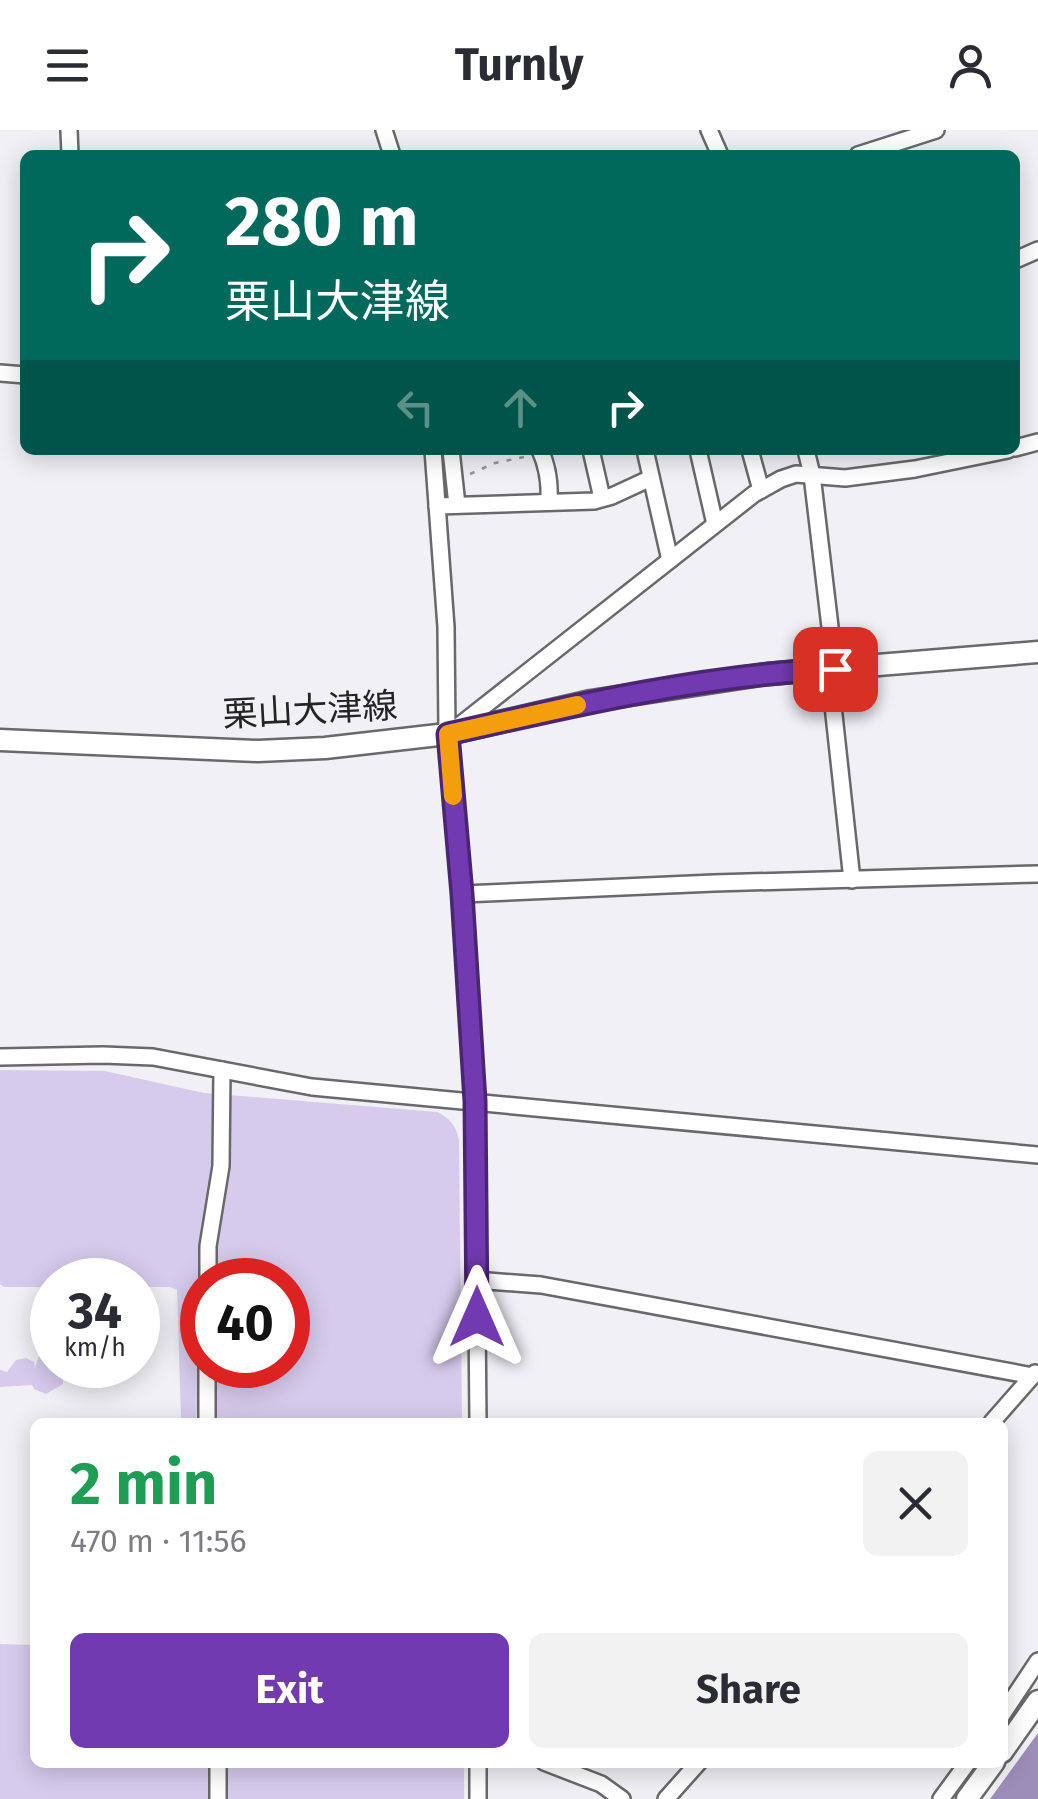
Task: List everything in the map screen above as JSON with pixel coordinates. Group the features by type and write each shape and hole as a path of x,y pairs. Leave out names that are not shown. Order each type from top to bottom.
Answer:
{"main road":[{"name":"栗山大津線","path":"0,740 258,751 325,748 448,734 591,702 767,674 1038,652"},
{"path":"1008,1744 1038,1701"},
{"path":"967,1799 990,1768"}],"street":[{"path":"874,150 936,130"},
{"path":"434,455 446,627 448,734 475,1101 478,1418"},
{"path":"452,455 457,505"},
{"path":"542,455 549,502"},
{"path":"592,455 602,498"},
{"path":"646,455 670,560"},
{"path":"699,455 715,524"},
{"path":"751,455 760,490"},
{"path":"807,455 852,880"},
{"path":"448,734 760,490 796,474 846,478 981,455"},
{"path":"438,506 602,498 651,478"},
{"path":"462,894 1038,874"},
{"path":"0,1057 152,1057 312,1087 1038,1155"},
{"path":"208,1258 220,1166 222,1070"},
{"path":"476,1282 542,1285 1035,1373"},
{"path":"996,1418 1035,1373"},
{"path":"207,1418 208,1388"},
{"path":"1008,1706 1038,1661"},
{"path":"218,1768 218,1799"},
{"path":"478,1768 478,1799"},
{"path":"560,1768 601,1784 622,1799"},
{"path":"666,1799 694,1768"},
{"path":"941,1799 964,1768"}],"path":[{"path":"456,482 494,464 527,455"}],"shaded area":[{"path":"0,1070 105,1071 204,1093 437,1112 456,1131 462,1418 198,1418 197,1407 196,1418 181,1418 180,1388 310,1388 310,1258 180,1258 180,1385 177,1290 160,1287 160,1258 30,1258 30,1287 0,1284"},
{"path":"16,1360 30,1360 30,1385 0,1387 0,1370 7,1372"},
{"path":"34,1388 56,1388 46,1394"},
{"path":"0,1644 30,1645 30,1768 464,1768 464,1799 0,1799"},
{"path":"1038,1733 1038,1799 990,1799"}],"slow traffic":[{"path":"453,796 448,734 577,705"}],"route":[{"path":"477,1317 475,1101 448,734 591,702 767,674 835,669"}]}
